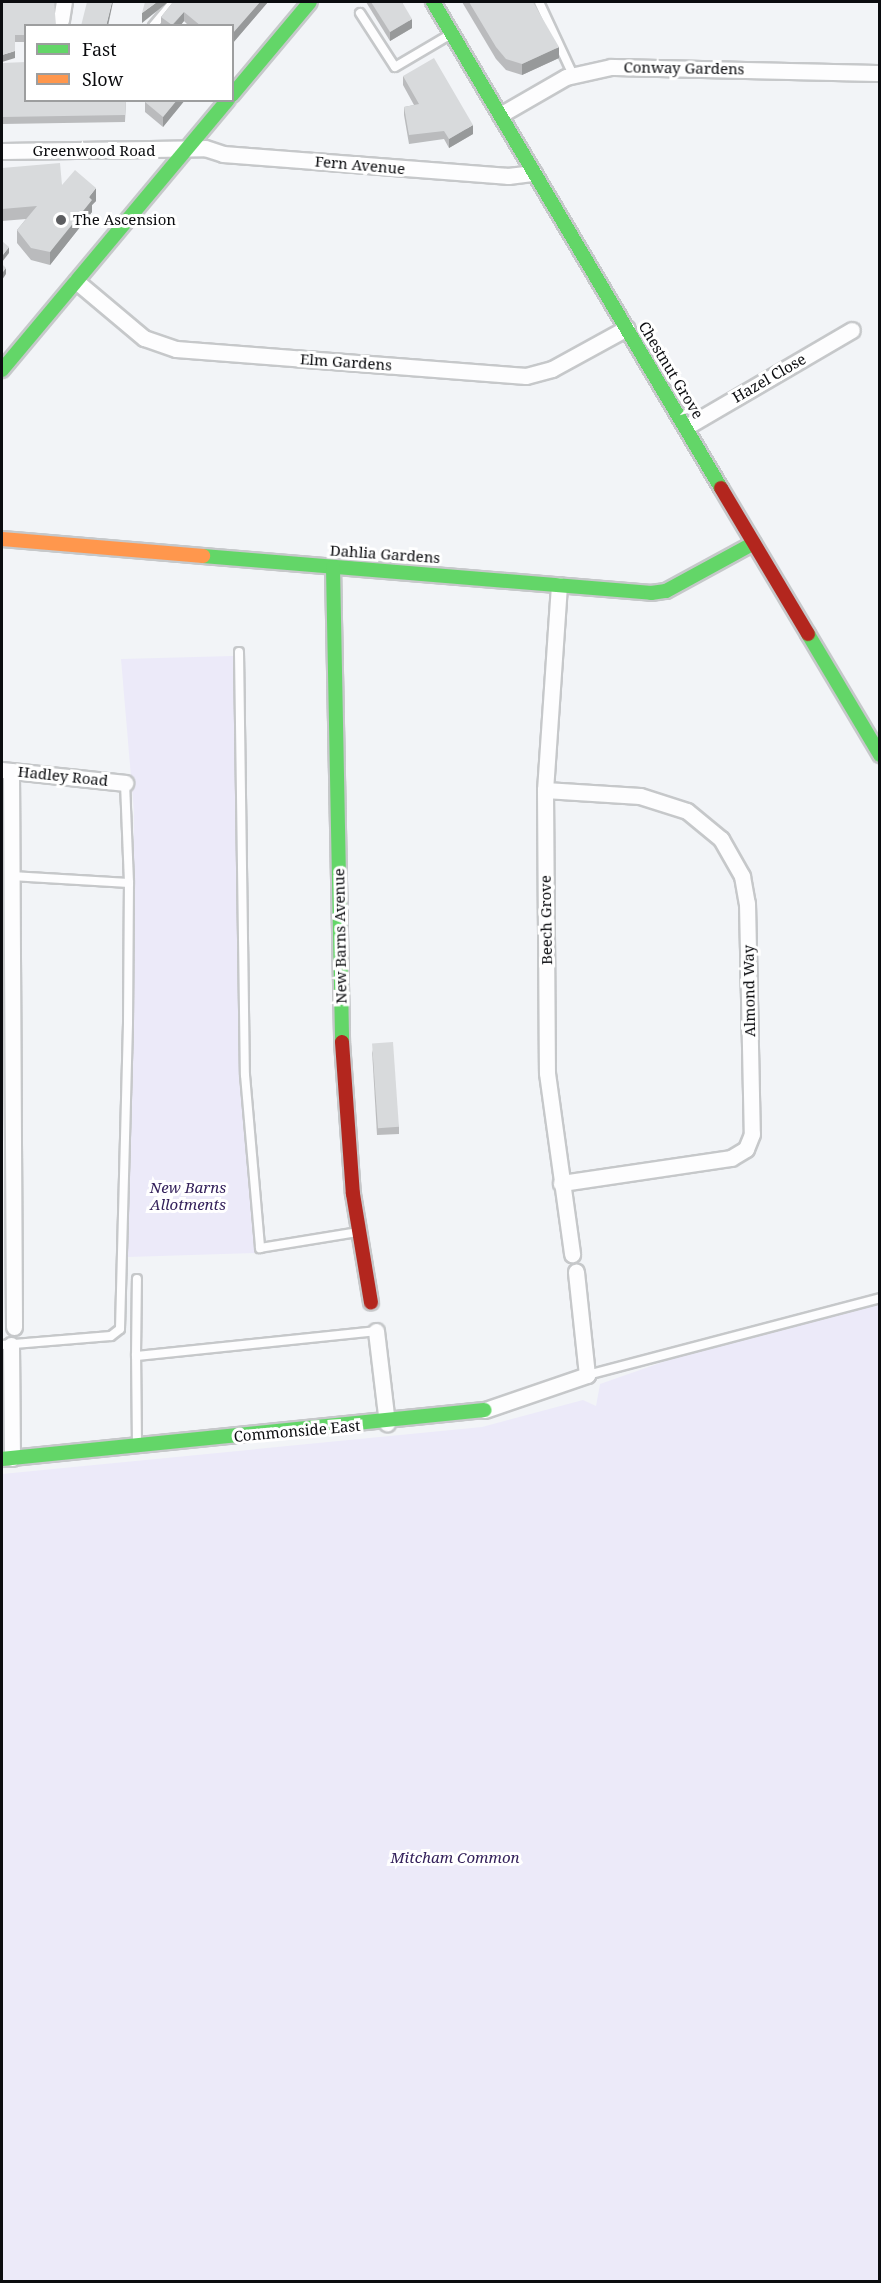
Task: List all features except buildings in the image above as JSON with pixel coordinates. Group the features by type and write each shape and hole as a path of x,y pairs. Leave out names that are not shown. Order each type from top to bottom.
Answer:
{"street":[{"path":"61,20 64,2"},
{"path":"234,93 310,2"},
{"name":"Chestnut Grove","path":"433,2 879,755"},
{"name":"Conway Gardens","path":"500,115 573,75 621,67 879,73"},
{"path":"2,370 226,102"},
{"name":"Greenwood Road","path":"2,151 187,150"},
{"name":"Fern Avenue","path":"187,150 508,176 534,173"},
{"name":"Elm Gardens","path":"76,281 144,338 176,349 526,376 552,369 627,328"},
{"name":"Hazel Close","path":"686,427 852,330"},
{"name":"Dahlia Gardens","path":"2,539 559,585 666,591 754,543"},
{"name":"New Barns Avenue","path":"333,567 343,1069 358,1232 371,1303"},
{"name":"Beech Grove","path":"559,585 545,790 548,1096 572,1254"},
{"path":"6,771 10,876 14,1327"},
{"name":"Hadley Road","path":"6,771 124,783"},
{"name":"Almond Way","path":"545,790 640,796 687,811 721,839 742,876 747,903 752,1134 746,1149 730,1158 561,1183"},
{"path":"576,1272 586,1375"},
{"path":"376,1331 387,1423"},
{"path":"6,1345 7,1459"},
{"name":"Commonside East","path":"7,1459 387,1423 485,1410 586,1375"}],"lane":[{"path":"155,24 173,2"},
{"path":"539,2 573,75"},
{"path":"360,13 395,68 452,34"},
{"path":"239,652 244,1075 260,1248 358,1232"},
{"path":"6,1345 111,1336 120,1329 129,883 124,783"},
{"path":"10,876 129,883"},
{"path":"137,1279 137,1446"},
{"path":"586,1375 879,1298"},
{"path":"136,1356 376,1331"}],"green space":[{"name":"New Barns Allotments","path":"233,656 239,1032 255,1253 128,1257 134,812 121,659"},
{"name":"Mitcham Common","path":"879,1303 879,2281 2,2282 2,1474 482,1427 583,1400 596,1406 600,1384 717,1343"}],"traffic: fast":[{"path":"234,93 310,2"},
{"path":"433,2 721,488"},
{"path":"2,370 226,102"},
{"path":"203,556 651,593 666,591 754,543"},
{"path":"333,567 342,1042"},
{"path":"808,634 880,755"},
{"path":"2,1459 485,1410"}],"traffic: slow":[{"path":"2,539 203,556"}],"traffic: jam":[{"path":"721,488 808,634"},
{"path":"342,1042 353,1194 371,1303"}],"place":[{"name":"The Ascension","path":"61,220"}]}
